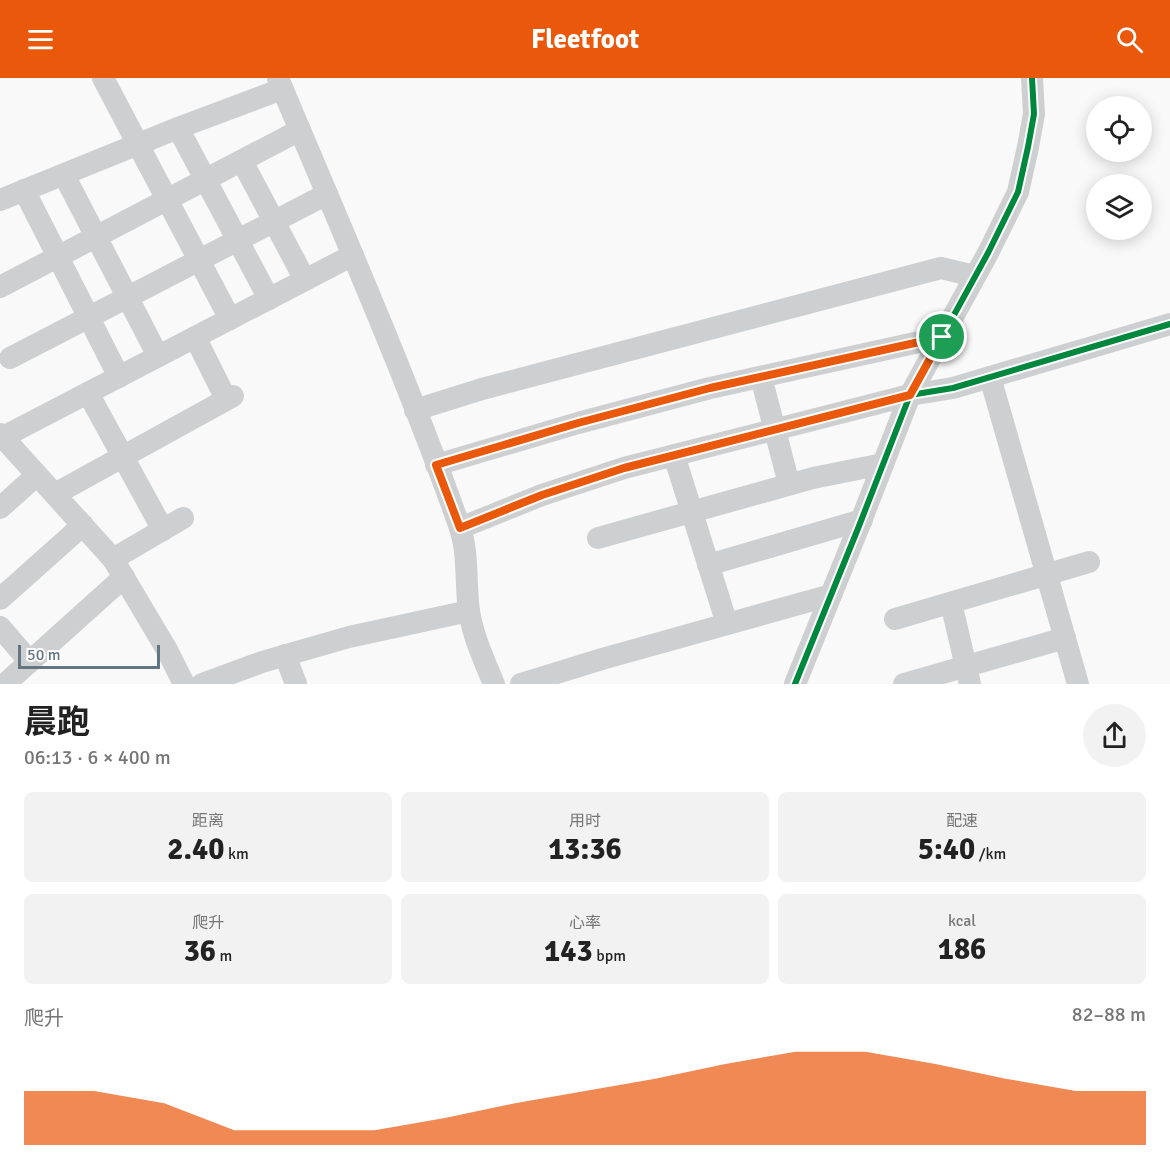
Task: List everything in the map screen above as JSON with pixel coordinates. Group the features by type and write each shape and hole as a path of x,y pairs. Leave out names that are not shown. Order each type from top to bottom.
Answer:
{"street":[{"path":"103,78 230,319"},
{"path":"795,684 910,395 1018,192 1034,114 1032,78"},
{"path":"0,200 178,128 280,83 353,255 460,528 466,565 469,611 478,645 494,684"},
{"path":"178,128 268,299"},
{"path":"0,287 300,130"},
{"path":"242,160 305,280"},
{"path":"64,175 158,356"},
{"path":"24,190 119,376"},
{"path":"10,358 327,194"},
{"path":"184,684 167,650 118,568 83,525 1,436 353,255"},
{"path":"415,410 482,388 941,268 975,276"},
{"path":"460,528 542,495 624,468 910,395 952,388 1170,324"},
{"path":"55,494 229,398 195,337"},
{"path":"436,465 578,423 710,388 942,337"},
{"path":"760,377 789,484"},
{"path":"990,377 1078,684"},
{"path":"88,393 163,530"},
{"path":"674,455 727,624"},
{"path":"598,538 789,484 883,464"},
{"path":"0,508 37,475"},
{"path":"5,684 30,662 118,568 163,530 183,518"},
{"path":"708,565 862,520"},
{"path":"2,594 83,525"},
{"path":"895,619 1089,562"},
{"path":"521,684 831,595"},
{"path":"951,603 968,675"},
{"path":"202,684 285,655 469,611"},
{"path":"0,627 30,662"},
{"path":"904,684 968,675 1065,638"},
{"path":"285,655 296,684"}],"cycle path":[{"path":"795,684 910,395 988,253 1018,192 1034,114 1032,78"},
{"path":"460,528 542,495 624,468 910,395 953,388 1170,324"}],"route":[{"path":"942,337 910,395 624,468 542,495 460,528 436,465 578,423 710,388 942,337"}]}
